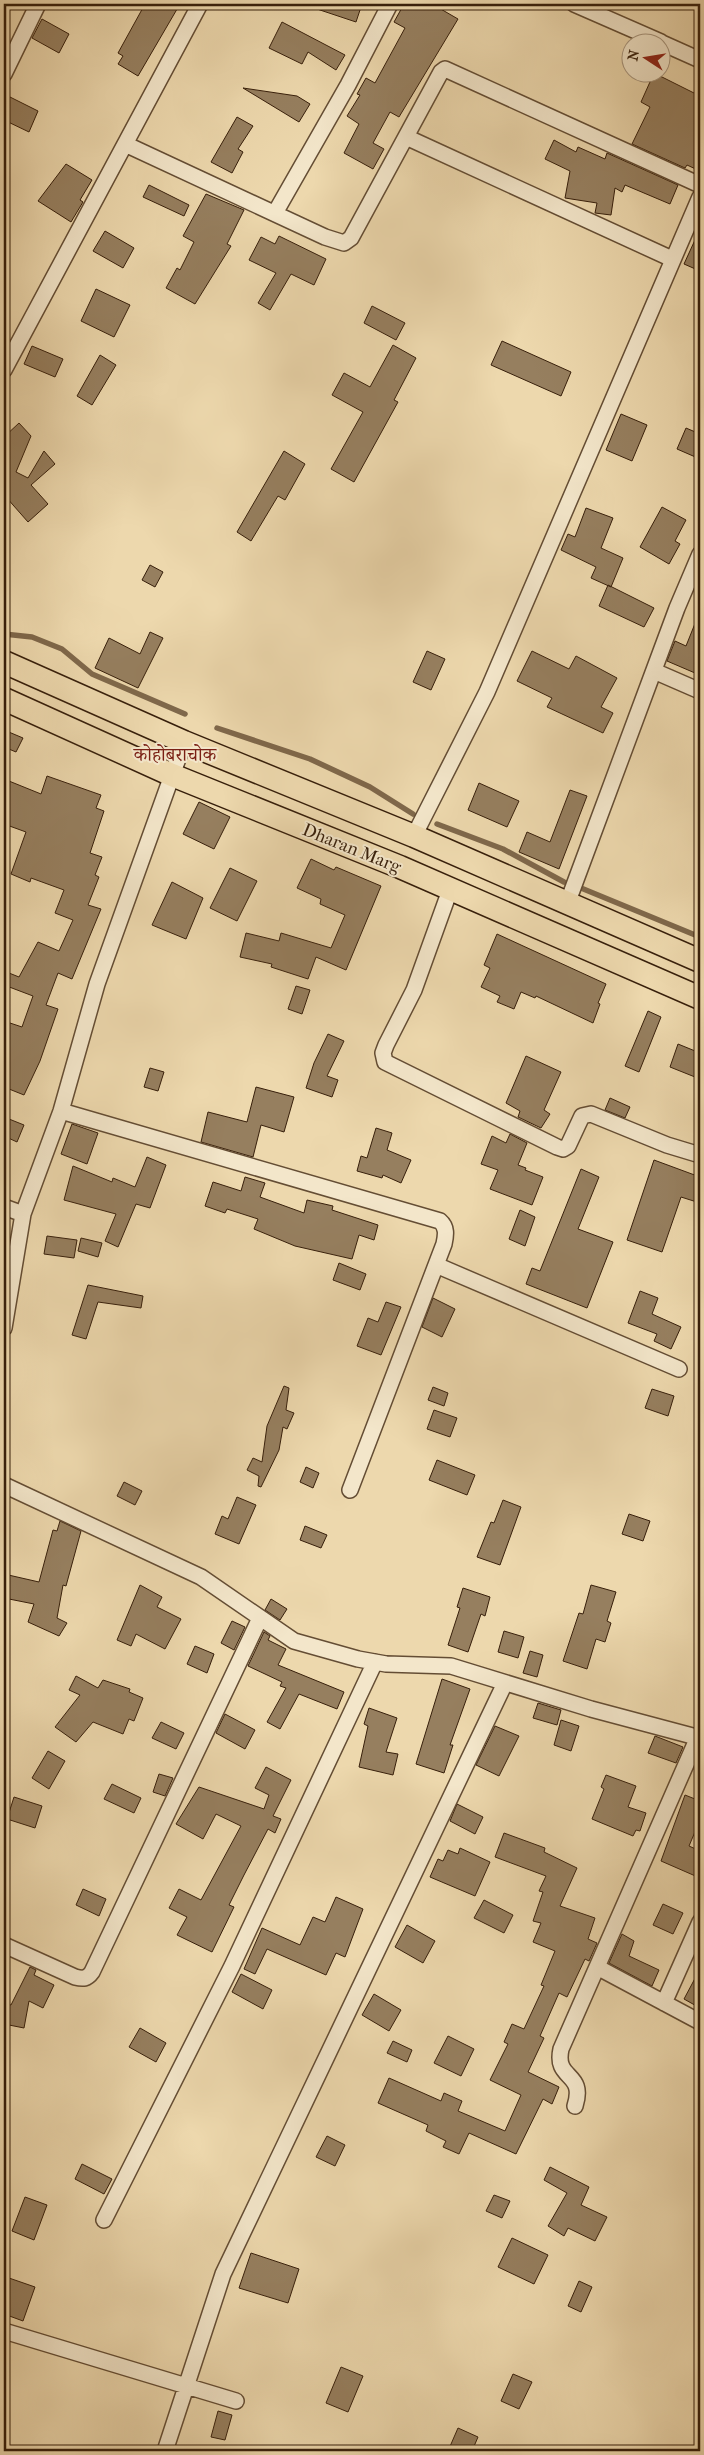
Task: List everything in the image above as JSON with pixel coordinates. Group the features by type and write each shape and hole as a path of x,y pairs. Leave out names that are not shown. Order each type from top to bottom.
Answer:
{"main road":[{"name":"Dharan Marg","path":"4,662 184,742 414,836 700,961"},
{"name":"Dharan Marg","path":"4,699 172,775 450,890 700,998"}],"street":[{"path":"4,74 38,4"},
{"path":"4,370 200,4"},
{"path":"275,213 348,85 390,4"},
{"path":"574,4 636,32"},
{"path":"672,48 700,60"},
{"path":"125,144 325,237 348,242 441,72 445,69 700,185"},
{"path":"406,137 672,260"},
{"path":"414,836 487,692 700,197"},
{"path":"567,904 654,670 700,554"},
{"path":"654,670 700,691"},
{"path":"4,1328 23,1214 61,1111 97,984 184,742"},
{"path":"450,890 414,990 386,1045 383,1053 385,1062 557,1147 566,1148 582,1116 591,1114 667,1145 700,1155"},
{"path":"61,1111 440,1221 443,1224 446,1235 436,1265 350,1490"},
{"path":"4,1207 23,1214"},
{"path":"436,1265 680,1369"},
{"path":"4,1485 201,1578 294,1641 358,1659 376,1662 451,1666 591,1709 699,1737 597,1967 560,2057 562,2069 578,2086 575,2106"},
{"path":"4,1945 75,1978 82,1979 88,1977 92,1972 260,1618"},
{"path":"104,2220 232,1966 376,1662"},
{"path":"164,2451 223,2274 505,1683"},
{"path":"664,2003 700,1922"},
{"path":"597,1967 700,2022"},
{"path":"4,2331 236,2401"}],"building":[{"path":"145,4 180,4 138,76 118,64 123,56 118,53"},
{"path":"309,4 362,4 356,22 308,6"},
{"path":"404,4 441,4 439,8 458,19 399,117 390,112 373,143 384,149 373,169 344,153 359,124 347,116 360,95 357,94 366,78 375,83 405,28 394,22"},
{"path":"42,19 69,34 59,53 32,38"},
{"path":"282,22 345,55 336,70 308,52 302,64 269,48"},
{"path":"650,82 672,82 700,96 700,171 687,165 685,168 632,144 650,107 641,102"},
{"path":"243,88 297,96 310,104 299,122"},
{"path":"10,97 38,111 29,132 4,120 4,109"},
{"path":"237,117 253,126 238,149 243,152 232,173 211,162"},
{"path":"554,140 576,152 578,147 605,159 607,153 678,185 670,204 625,185 622,192 615,188 611,215 595,213 597,203 565,198 570,171 545,159"},
{"path":"66,164 92,180 80,200 83,202 71,222 38,201"},
{"path":"149,185 189,205 184,216 143,197"},
{"path":"206,194 244,210 227,244 231,246 195,304 166,288 177,268 180,270 194,242 183,236"},
{"path":"700,229 700,271 684,264"},
{"path":"105,231 134,248 123,268 93,251"},
{"path":"279,236 326,259 314,285 291,274 270,310 258,303 276,273 249,260 261,237 275,244"},
{"path":"96,289 130,305 114,337 81,321"},
{"path":"372,306 405,323 396,340 364,323"},
{"path":"502,341 571,372 561,396 491,365"},
{"path":"393,345 416,358 394,400 398,402 354,482 331,469 363,412 332,395 344,373 370,387"},
{"path":"32,346 63,359 55,377 24,364"},
{"path":"100,355 116,365 92,405 77,396"},
{"path":"621,414 647,425 632,461 606,450"},
{"path":"19,423 31,436 16,472 28,478 44,451 55,464 31,485 48,504 28,522 6,497 4,500 4,437"},
{"path":"686,428 700,434 700,459 677,449"},
{"path":"284,451 305,464 285,500 278,496 251,541 237,532"},
{"path":"662,507 686,520 675,541 680,544 669,564 640,547"},
{"path":"586,508 613,518 601,548 623,558 611,587 591,578 596,567 561,550 568,534 575,537"},
{"path":"150,565 163,572 155,587 142,580"},
{"path":"608,585 654,608 644,627 599,606"},
{"path":"700,611 700,661 695,673 667,661 675,641 686,646"},
{"path":"150,632 163,638 138,688 95,668 109,638 140,654"},
{"path":"427,651 445,659 431,690 413,682"},
{"path":"532,651 569,669 576,656 617,678 601,707 613,713 603,733 547,707 552,698 517,681"},
{"path":"4,730 23,738 16,752 4,747"},
{"path":"47,776 101,795 96,808 104,811 90,853 102,857 95,875 99,877 88,905 101,909 72,979 58,973 46,1005 58,1009 40,1061 24,1095 4,1087 4,1021 22,1027 33,996 4,985 4,971 19,977 38,942 59,951 73,920 55,913 64,890 31,878 30,882 11,874 26,832 4,824 4,779 41,794"},
{"path":"479,783 519,801 507,827 468,810"},
{"path":"570,790 587,796 559,869 519,852 527,832 550,842"},
{"path":"199,802 230,817 214,849 183,834"},
{"path":"311,859 334,870 336,867 381,886 346,970 316,957 308,979 271,967 272,964 240,957 246,933 279,941 281,933 331,948 345,915 320,904 321,899 297,888"},
{"path":"230,868 257,881 237,921 210,908"},
{"path":"172,882 203,898 186,939 152,925"},
{"path":"497,934 606,984 598,1003 600,1004 593,1023 536,996 535,998 521,992 514,1009 497,1002 500,996 481,987 490,968 484,965"},
{"path":"296,986 310,990 302,1014 288,1009"},
{"path":"648,1011 661,1017 639,1072 625,1066"},
{"path":"328,1034 344,1041 327,1076 338,1080 332,1097 306,1088 314,1063"},
{"path":"678,1044 700,1053 700,1079 670,1067"},
{"path":"526,1056 561,1072 544,1110 550,1114 541,1128 518,1117 520,1111 506,1103"},
{"path":"150,1068 164,1072 158,1091 144,1087"},
{"path":"256,1087 294,1097 284,1132 261,1125 253,1157 201,1142 208,1112 247,1122"},
{"path":"610,1098 630,1107 625,1118 605,1110"},
{"path":"4,1117 24,1125 17,1142 4,1136"},
{"path":"72,1124 98,1133 87,1164 61,1154"},
{"path":"376,1128 392,1133 387,1150 411,1160 401,1183 383,1175 382,1178 357,1171 361,1156 367,1158"},
{"path":"510,1134 527,1143 518,1165 543,1177 532,1205 490,1189 498,1170 481,1164 492,1136 506,1143"},
{"path":"147,1157 166,1165 150,1208 136,1204 118,1247 105,1241 116,1214 64,1200 73,1166 112,1182 113,1178 135,1187"},
{"path":"654,1160 700,1177 700,1203 681,1197 662,1252 627,1240"},
{"path":"581,1169 599,1177 578,1229 613,1242 587,1308 526,1284 532,1268 540,1271"},
{"path":"245,1177 265,1183 260,1197 304,1213 307,1200 333,1206 332,1210 378,1225 374,1240 359,1235 352,1259 295,1246 254,1229 258,1219 227,1209 225,1213 205,1206 213,1182 241,1191"},
{"path":"520,1210 535,1217 525,1246 509,1239"},
{"path":"47,1236 77,1240 74,1258 44,1254"},
{"path":"81,1238 102,1243 98,1257 78,1251"},
{"path":"339,1263 366,1274 360,1290 333,1280"},
{"path":"88,1285 143,1296 141,1308 98,1302 86,1339 72,1335"},
{"path":"640,1291 658,1298 652,1314 681,1327 671,1349 654,1341 657,1334 628,1323"},
{"path":"433,1298 455,1309 442,1337 422,1327"},
{"path":"386,1302 401,1307 381,1355 357,1346 368,1318 378,1322"},
{"path":"284,1386 289,1388 286,1410 294,1413 287,1429 283,1427 279,1450 261,1487 258,1486 259,1476 247,1470 253,1458 262,1462 267,1426"},
{"path":"433,1387 448,1393 444,1406 428,1400"},
{"path":"652,1389 674,1396 668,1416 645,1408"},
{"path":"434,1410 457,1418 450,1437 427,1429"},
{"path":"437,1460 475,1475 467,1495 429,1480"},
{"path":"306,1467 319,1473 313,1488 300,1482"},
{"path":"124,1482 142,1491 135,1505 117,1496"},
{"path":"237,1497 256,1505 239,1544 215,1534 222,1516 228,1519"},
{"path":"503,1500 521,1507 500,1565 477,1557 491,1522 494,1523"},
{"path":"629,1514 650,1521 643,1541 622,1534"},
{"path":"60,1521 81,1531 66,1586 63,1585 57,1618 67,1623 59,1636 28,1622 34,1604 4,1598 4,1574 39,1582 53,1530 57,1531"},
{"path":"305,1526 327,1535 321,1548 300,1540"},
{"path":"140,1585 162,1597 157,1607 181,1619 165,1649 136,1634 131,1646 117,1640"},
{"path":"591,1585 616,1592 607,1621 611,1623 605,1642 596,1639 587,1669 563,1661 579,1613 583,1614"},
{"path":"463,1588 490,1597 485,1616 481,1614 468,1652 448,1645 460,1608 457,1607"},
{"path":"271,1599 287,1609 280,1620 265,1610"},
{"path":"232,1621 245,1627 234,1650 221,1643"},
{"path":"504,1631 524,1637 518,1658 498,1652"},
{"path":"264,1632 270,1636 268,1640 286,1649 278,1665 344,1692 337,1709 299,1694 280,1729 267,1722 286,1688 280,1686 282,1682 248,1666"},
{"path":"195,1646 214,1654 207,1673 187,1664"},
{"path":"530,1651 543,1655 537,1677 523,1673"},
{"path":"76,1676 98,1688 103,1680 130,1689 129,1692 143,1698 134,1721 129,1719 123,1734 93,1722 76,1742 55,1727 80,1695 69,1690"},
{"path":"442,1679 470,1689 450,1745 453,1745 444,1773 416,1764"},
{"path":"538,1703 561,1710 557,1725 533,1718"},
{"path":"369,1708 397,1718 386,1752 398,1754 393,1775 359,1767 368,1726 364,1724"},
{"path":"225,1714 255,1730 245,1749 216,1733"},
{"path":"561,1720 579,1726 571,1751 554,1745"},
{"path":"161,1722 184,1733 176,1749 152,1738"},
{"path":"495,1726 519,1736 499,1776 476,1765"},
{"path":"655,1736 683,1747 676,1763 648,1753"},
{"path":"48,1751 65,1761 49,1789 32,1778"},
{"path":"700,1755 700,1772 694,1770"},
{"path":"266,1767 291,1780 273,1816 281,1819 275,1833 268,1829 244,1875 229,1905 234,1907 212,1952 177,1935 187,1917 169,1908 179,1889 201,1900 241,1826 216,1814 203,1839 176,1824 199,1787 264,1809 269,1795 255,1788"},
{"path":"159,1774 173,1778 165,1796 153,1792"},
{"path":"606,1775 636,1786 628,1807 646,1813 640,1831 636,1830 633,1836 592,1819 604,1789 601,1787"},
{"path":"112,1784 141,1798 134,1813 104,1799"},
{"path":"685,1795 700,1801 700,1820 689,1846 700,1851 700,1878 661,1861"},
{"path":"14,1797 42,1806 35,1828 7,1819"},
{"path":"457,1804 483,1817 475,1834 450,1821"},
{"path":"504,1833 545,1848 544,1852 577,1868 560,1906 595,1918 588,1939 597,1943 589,1961 585,1959 567,1997 559,1993 540,2036 544,2038 528,2072 559,2087 552,2104 543,2099 516,2154 469,2133 459,2154 443,2147 446,2141 426,2131 428,2125 378,2103 389,2078 441,2101 444,2093 462,2101 458,2111 505,2131 521,2095 490,2080 508,2044 504,2042 512,2024 524,2029 544,1986 541,1985 555,1951 533,1942 541,1923 533,1921 543,1892 539,1891 546,1876 495,1857"},
{"path":"460,1848 490,1862 475,1896 430,1877 438,1859 443,1861 448,1850 458,1854"},
{"path":"83,1889 106,1899 99,1916 76,1905"},
{"path":"336,1897 363,1909 345,1957 336,1953 326,1975 267,1949 255,1974 244,1969 262,1928 300,1945 313,1917 325,1922"},
{"path":"484,1900 513,1915 504,1933 474,1918"},
{"path":"663,1904 683,1913 673,1934 653,1925"},
{"path":"407,1925 435,1941 423,1963 395,1947"},
{"path":"622,1934 634,1941 629,1956 659,1970 652,1986 609,1963"},
{"path":"30,1967 36,1970 34,1975 54,1985 43,2008 29,2001 24,2028 4,2024 7,2004 11,2005"},
{"path":"700,1969 700,2008 684,1999"},
{"path":"241,1974 272,1990 263,2009 232,1992"},
{"path":"374,1994 401,2010 389,2031 362,2015"},
{"path":"140,2028 166,2043 156,2062 129,2047"},
{"path":"448,2036 474,2049 461,2076 434,2063"},
{"path":"393,2041 412,2050 407,2062 387,2053"},
{"path":"327,2136 345,2145 335,2166 316,2157"},
{"path":"82,2164 112,2179 104,2194 75,2179"},
{"path":"550,2167 589,2187 581,2205 607,2217 595,2241 568,2228 564,2236 548,2226 567,2193 544,2180"},
{"path":"494,2195 510,2201 502,2218 486,2211"},
{"path":"25,2197 47,2205 34,2240 12,2231"},
{"path":"512,2238 548,2255 534,2284 498,2267"},
{"path":"251,2253 299,2269 288,2303 239,2288"},
{"path":"9,2278 35,2287 23,2321 4,2314 4,2292"},
{"path":"579,2281 592,2287 581,2312 568,2306"},
{"path":"341,2367 363,2376 348,2412 326,2403"},
{"path":"513,2374 532,2382 519,2409 501,2401"},
{"path":"218,2411 232,2415 225,2440 211,2437"},
{"path":"458,2428 478,2437 472,2451 448,2451"}],"waterway":[{"path":"4,634 32,637 62,649 92,674 185,714"},
{"path":"217,728 310,759 370,787 413,814"},
{"path":"437,824 503,849 564,882"},
{"path":"581,888 700,937"}],"district":[{"name":"कोहोबराचोक","path":"175,754"}]}
